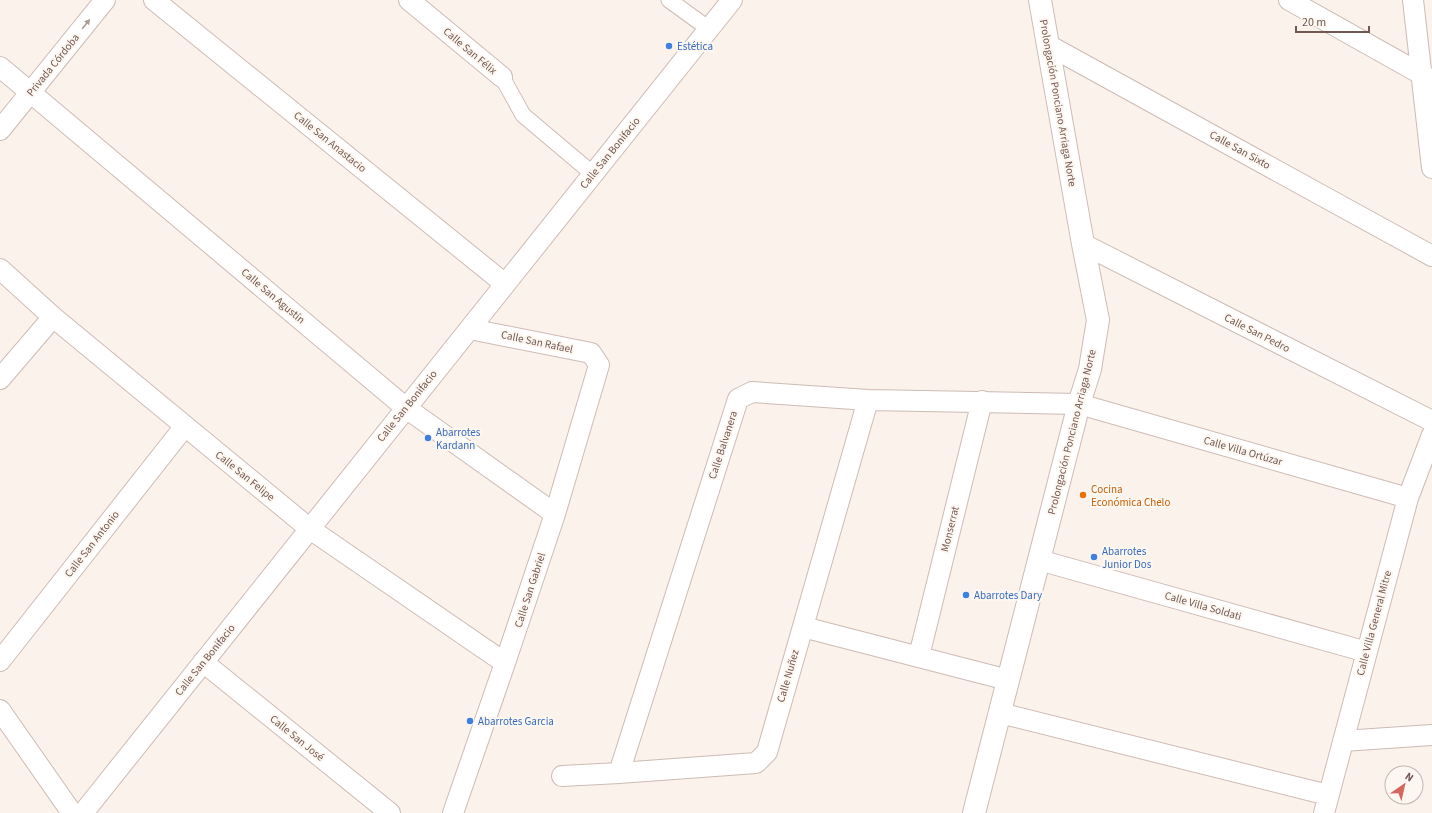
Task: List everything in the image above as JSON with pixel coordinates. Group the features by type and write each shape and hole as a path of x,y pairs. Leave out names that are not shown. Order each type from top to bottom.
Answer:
{"street":[{"name":"Privada Córdoba","path":"0,130 105,0"},
{"name":"Calle San Anastacio","path":"154,0 505,284"},
{"name":"Calle San Félix","path":"409,0 502,77 523,115 593,174"},
{"path":"670,0 709,29"},
{"name":"Calle San Bonifacio","path":"83,813 732,0"},
{"name":"Prolongación Ponciano Arriaga Norte","path":"974,813 1079,404 1090,369 1098,320 1083,244 1040,0"},
{"path":"1289,0 1427,77"},
{"path":"1413,0 1427,77 1432,168"},
{"name":"Calle San Sixto","path":"1048,45 1432,256"},
{"name":"Calle San Agustín","path":"0,67 406,408 555,514"},
{"name":"Calle San Pedro","path":"1083,244 1432,421"},
{"name":"Calle San Felipe","path":"0,269 53,317 310,529 506,663"},
{"path":"0,379 53,317"},
{"name":"Calle San Rafael","path":"470,329 591,353 599,365"},
{"name":"Calle San Gabriel","path":"453,813 506,663 555,514 599,365"},
{"name":"Calle Balvanera","path":"619,773 738,399 752,392 868,400 1079,404"},
{"name":"Calle Nuñez","path":"562,776 756,763 767,752 868,400"},
{"name":"Monserrat","path":"919,656 982,401"},
{"name":"Calle Villa Ortúzar","path":"1079,404 1408,498"},
{"name":"Calle San Antonio","path":"0,661 185,426"},
{"name":"Calle Villa General Mitre","path":"1326,804 1408,498 1432,435"},
{"name":"Calle Villa Soldati","path":"1039,560 1367,652"},
{"path":"803,627 1008,680"},
{"name":"Calle San José","path":"203,662 390,813"},
{"path":"0,710 72,813"},
{"path":"1000,713 1326,804"},
{"path":"1343,741 1432,736"}],"place":[{"name":"Estética","path":"669,46"},
{"name":"Abarrotes Kardann","path":"428,438"},
{"name":"Cocina Económica Chelo","path":"1083,495"},
{"name":"Abarrotes Junior Dos","path":"1094,557"},
{"name":"Abarrotes Dary","path":"966,595"},
{"name":"Abarrotes Garcia","path":"470,721"}]}
